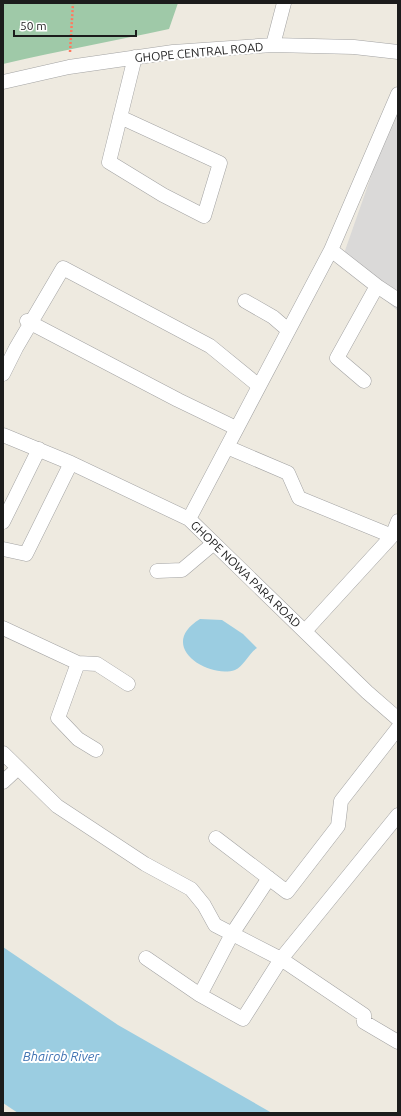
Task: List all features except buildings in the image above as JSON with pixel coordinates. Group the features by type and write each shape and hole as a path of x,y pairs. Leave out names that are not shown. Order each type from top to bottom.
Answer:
{"street":[{"path":"273,45 284,3"},
{"name":"GHOPE CENTRAL ROAD","path":"3,82 69,67 173,52 273,45 354,47 398,52"},
{"path":"120,117 220,163 204,216 163,196 109,162 120,117 135,57"},
{"path":"189,519 331,250 398,94"},
{"path":"331,250 377,286 398,300"},
{"path":"3,374 16,348 63,268 210,346 259,386"},
{"path":"364,381 337,358 377,286"},
{"path":"245,302 273,317 288,330"},
{"path":"27,321 178,400 236,428"},
{"name":"GHOPE NOWA PARA ROAD","path":"3,435 71,462 189,519 367,692 398,719"},
{"path":"227,447 288,473 299,498 392,536"},
{"path":"3,522 39,449"},
{"path":"3,548 26,554 71,462"},
{"path":"305,631 392,536 398,521"},
{"path":"157,570 182,570 214,543"},
{"path":"3,628 78,663 97,664 128,684"},
{"path":"78,663 58,718 78,739 96,750"},
{"path":"216,838 287,892 338,826 341,801 398,728"},
{"path":"3,753 57,806 145,864 191,889 204,905 215,925 281,959 364,1015 364,1022 398,1042"},
{"path":"3,782 18,768"},
{"path":"146,958 200,995 243,1019 281,959 398,815"},
{"path":"200,995 232,934 269,878"}],"path":[{"path":"69,67 73,3"}],"shaded area":[{"path":"398,91 398,311 341,262 374,168"}],"green space":[{"path":"3,3 178,3 169,29 3,64"}],"water":[{"path":"200,619 222,620 243,634 257,648 241,666 235,670 224,672 212,670 200,665 191,658 185,649 183,640 188,629"},
{"name":"Bhairob River","path":"3,947 118,1025 272,1113 18,1113 3,1103"}]}
